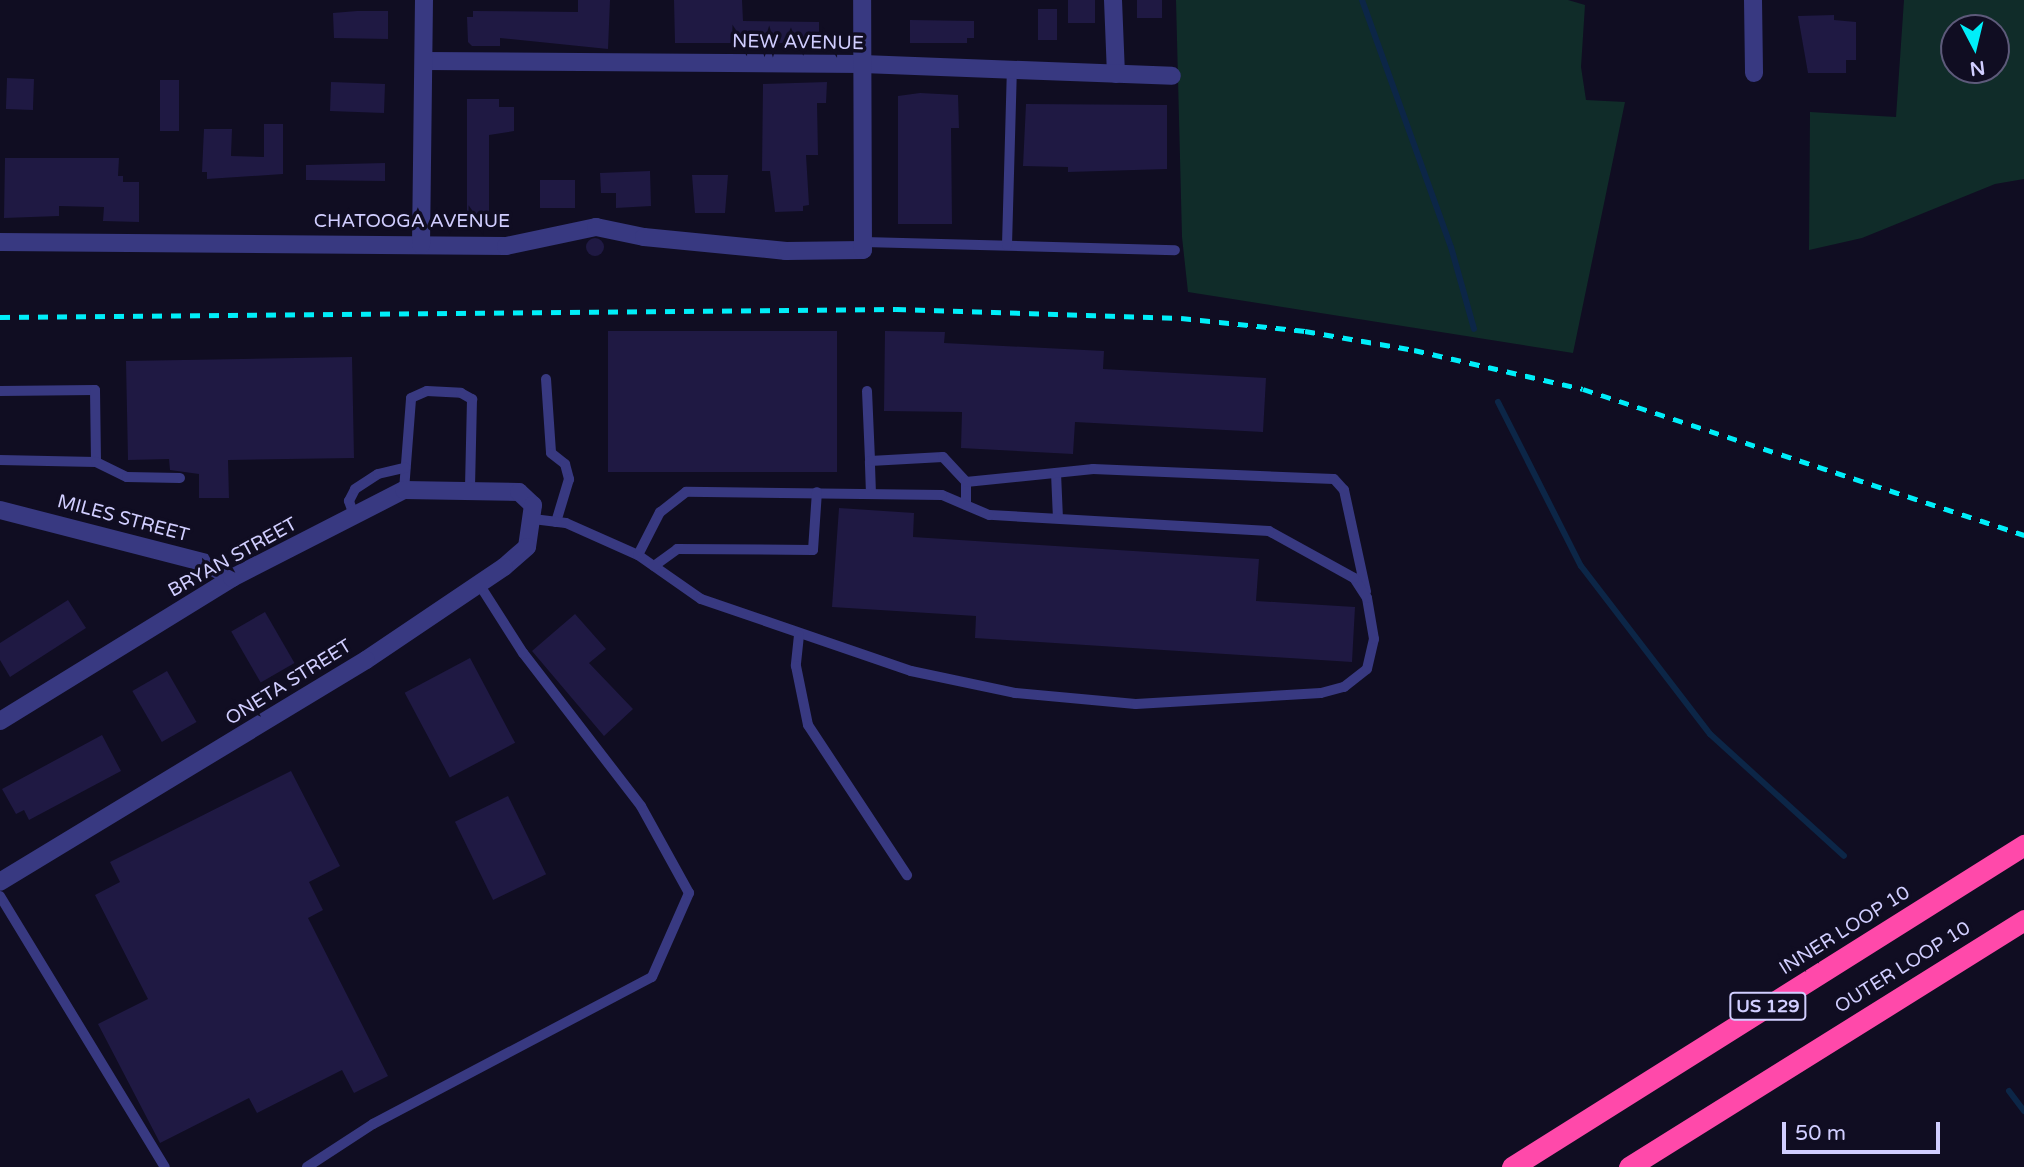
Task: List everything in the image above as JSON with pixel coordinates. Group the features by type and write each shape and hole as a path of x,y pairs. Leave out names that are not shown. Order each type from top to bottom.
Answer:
{"highway":[{"name":"INNER LOOP 10","path":"1512,1167 2024,845"},
{"name":"OUTER LOOP 10","path":"1629,1167 2024,920"}],"street":[{"path":"422,245 424,0"},
{"path":"862,0 864,246"},
{"path":"1113,0 1116,75"},
{"path":"1753,0 1754,73"},
{"name":"NEW AVENUE","path":"424,61 863,64 1172,76"},
{"name":"CHATOOGA AVENUE","path":"0,242 506,246 596,228 644,237 786,251 864,246"},
{"name":"BRYAN STREET","path":"0,721 232,578 404,489 519,492 533,505 533,519"},
{"name":"MILES STREET","path":"0,510 206,563 232,578"},
{"name":"ONETA STREET","path":"0,882 355,668 479,584 527,547 533,519"}],"lane":[{"path":"1007,245 1012,71"},
{"path":"864,246 1007,245 1175,250"},
{"path":"545,379 551,453 565,464 569,479 556,522"},
{"path":"0,391 95,390 96,462"},
{"path":"404,489 411,398 427,391 461,393 472,399 470,489"},
{"path":"867,391 872,494"},
{"path":"870,461 943,457 966,482 966,505"},
{"path":"0,460 96,462 127,477 180,478"},
{"path":"354,515 349,501 355,489 378,474 405,468"},
{"path":"533,519 556,522 638,555 701,599 799,635 950,681 1054,698 1136,704 1285,697 1343,687 1367,669 1374,639 1367,598 1344,489 1334,479 1093,469 966,482"},
{"path":"1056,473 1058,518"},
{"path":"638,555 660,512 686,492 942,495 989,515 1269,531 1354,578 1367,598"},
{"path":"654,566 677,549 813,550 817,492"},
{"path":"307,1167 373,1124 652,977 689,893 641,806 523,653 479,584"},
{"path":"799,635 796,666 808,725 907,875"},
{"path":"0,896 165,1167"}],"green space":[{"path":"1176,0 1568,0 1585,5 1581,67 1586,100 1625,102 1573,353 1188,292 1182,237"},
{"path":"1904,0 2024,0 2024,179 1995,184 1862,238 1809,250 1810,112 1896,117"}],"building":[{"path":"578,0 610,0 608,49 500,38 500,46 472,46 468,42 467,17 473,17 473,11 578,12"},
{"path":"674,0 742,0 743,21 819,22 819,43 675,43"},
{"path":"1068,0 1095,0 1095,23 1068,23"},
{"path":"1137,0 1162,0 1162,18 1137,18"},
{"path":"1038,9 1057,9 1057,40 1038,40"},
{"path":"388,11 388,39 334,38 333,13"},
{"path":"1834,15 1834,20 1856,22 1856,60 1846,60 1846,73 1808,73 1798,16"},
{"path":"910,20 974,21 974,38 967,38 967,43 910,43"},
{"path":"7,78 34,79 33,110 6,109"},
{"path":"160,80 179,80 179,131 160,131"},
{"path":"331,82 385,84 384,113 330,111"},
{"path":"827,82 826,103 817,103 818,155 806,155 809,205 803,206 803,211 775,212 770,171 762,171 763,84"},
{"path":"920,93 958,95 959,128 951,128 952,224 898,224 898,96"},
{"path":"467,99 499,99 499,107 514,107 514,131 489,135 489,214 467,215"},
{"path":"1026,104 1167,105 1167,169 1068,172 1068,167 1023,166"},
{"path":"264,124 283,124 283,174 207,179 207,172 202,172 204,129 232,129 231,156 264,157"},
{"path":"5,158 119,158 118,176 123,176 123,182 139,182 139,222 103,221 104,207 59,206 59,216 4,218"},
{"path":"385,163 385,181 306,180 306,165"},
{"path":"650,171 651,206 616,208 616,193 601,193 600,173"},
{"path":"692,175 728,175 725,213 695,213"},
{"path":"540,180 575,180 575,208 540,208"},
{"path":"591,238 599,238 604,247 602,254 591,256 586,251 586,243"},
{"path":"608,331 837,331 837,472 608,472"},
{"path":"885,331 945,332 944,343 1104,351 1103,369 1266,378 1263,432 1075,422 1073,454 961,448 962,412 884,411"},
{"path":"352,357 354,458 228,460 229,498 199,498 199,474 170,470 169,459 128,460 126,361"},
{"path":"839,508 914,513 913,537 1259,559 1256,601 1355,607 1352,662 975,638 976,616 832,607"},
{"path":"68,600 86,628 10,677 0,660 0,643"},
{"path":"265,612 294,663 261,683 231,632"},
{"path":"575,614 606,649 589,663 633,709 604,736 532,651"},
{"path":"470,658 515,743 450,778 405,693"},
{"path":"167,671 196,722 162,742 132,691"},
{"path":"102,735 121,771 29,820 24,810 16,814 2,789"},
{"path":"291,771 340,866 309,882 323,910 308,918 388,1076 354,1093 342,1070 257,1113 249,1098 160,1143 98,1024 148,999 95,895 120,882 110,862"},
{"path":"508,796 546,874 493,900 455,822"}],"waterway":[{"path":"1362,0 1451,247 1474,329"},
{"path":"1498,402 1581,566 1710,734 1844,856"},
{"path":"2009,1091 2024,1111"}],"railway":[{"path":"0,317 896,309 1181,318 1305,331 1414,350 1583,389 2024,535"}]}
